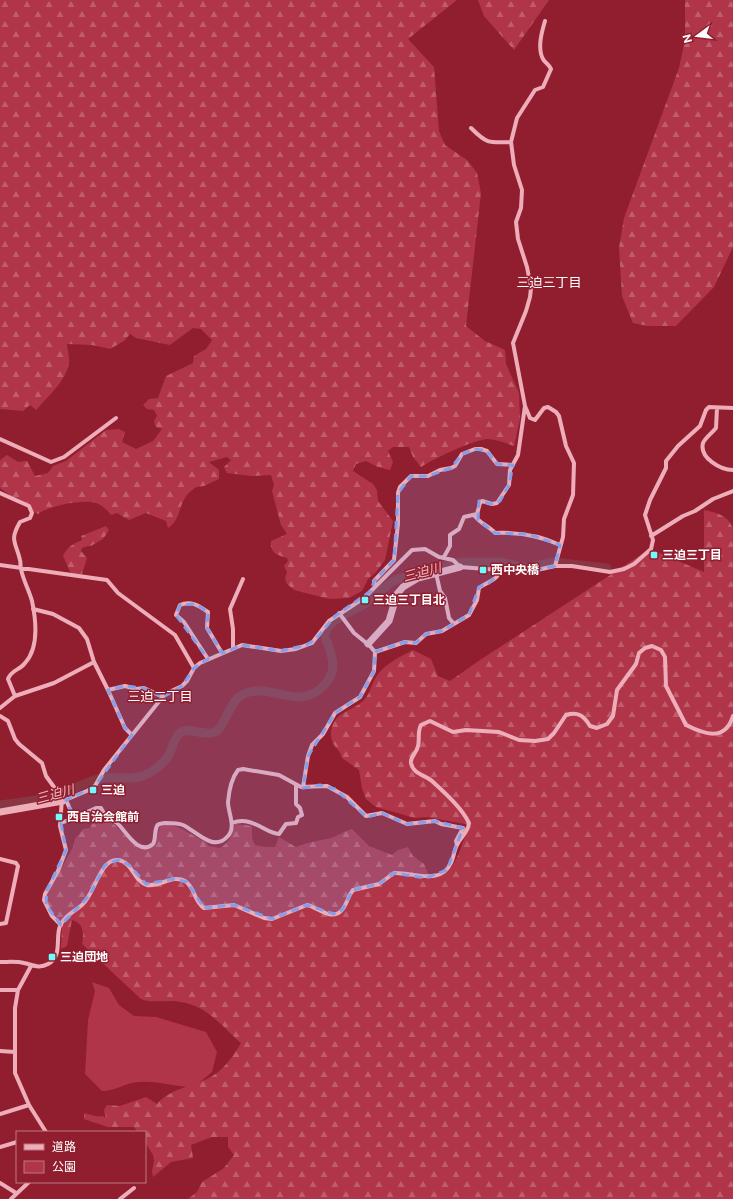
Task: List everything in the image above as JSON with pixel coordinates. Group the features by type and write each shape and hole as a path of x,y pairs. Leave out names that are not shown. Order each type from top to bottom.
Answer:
{"street":[{"path":"545,20 541,36 541,50 543,59 549,64 551,69 543,87 535,90 517,118 511,142 514,165 522,190 521,208 516,222 518,240 527,267 531,288 526,312 513,343 525,406 533,421 544,408 548,407 556,412 559,416 566,446 574,463 573,495 564,519 560,546 555,563"},
{"path":"471,128 483,140 493,143 511,142"},
{"path":"444,557 450,546 450,535 459,529 464,517 479,513 480,503 482,501 492,504 500,501 509,485 510,470 518,455 525,406"},
{"path":"368,644 389,621 397,594 403,586 418,578 459,566 528,572 555,563 610,572 624,569 634,564 651,549 653,540 645,514 650,500 666,468 666,461 678,446 700,426 708,407 733,408"},
{"path":"717,408 716,428 704,442 703,447 705,454 715,465 724,470 733,470"},
{"path":"0,439 52,462 64,457 116,418"},
{"path":"375,587 374,581 394,560 398,524 398,493 400,488 411,476 428,476 440,470 451,468 455,466 462,454 475,449 486,451 497,464 513,465"},
{"path":"651,536 683,516 695,512 713,499 733,491"},
{"path":"0,493 29,506 31,509 30,518 20,522 13,537 13,542 27,585 33,610 35,628 34,648 26,663 10,673 8,679 15,696"},
{"path":"474,515 495,533 528,534 546,539 560,546"},
{"path":"0,812 64,800 92,788 165,694 178,689 185,684 194,668 208,659 242,645 281,651 299,648 312,643 329,621 341,616 364,598 412,550 425,549 435,556 453,560 459,566"},
{"path":"0,565 110,582 118,593 175,635 194,668"},
{"path":"374,652 404,642 416,643 429,632 442,631 469,615 477,600 479,588 493,580 499,574 500,570"},
{"path":"436,573 440,591 446,598 449,618 454,624"},
{"path":"233,648 233,629 230,609 244,578"},
{"path":"208,659 184,622 176,616 180,605 184,603 196,604 208,612 207,628 222,653"},
{"path":"33,610 53,614 79,628 87,639 94,662 125,728 132,735"},
{"path":"303,787 308,756 312,745 323,734 335,713 360,697 374,671 374,652 368,644 354,633 341,616"},
{"path":"457,845 467,831 467,820 438,786 414,769 411,763 412,758 418,749 419,729 424,722 433,722 453,732 466,730 499,732 519,740 534,741 548,739 566,715 574,712 584,717 590,726 598,728 607,724 613,716 617,690 636,664 639,653 644,648 652,646 661,650 665,657 666,686 686,725 713,734 719,734 726,730 733,716"},
{"path":"0,708 15,696 54,683 94,662"},
{"path":"108,690 125,686 136,689 144,688 163,697"},
{"path":"0,716 8,722 15,739 42,763 46,776 64,800 74,818"},
{"path":"0,962 25,963 31,966 42,966 50,963 58,947 60,925 72,912 87,900 100,879 103,868 111,861 118,860 125,863 140,880 146,884 153,885 174,879 180,879 187,882 204,908 234,904 264,918 272,919 307,905 312,906 320,912 334,914 342,910 353,890 379,884 394,873 426,878 438,875 447,870 452,862 457,845 456,841 464,828 442,824 435,821 407,824 382,813 366,816 335,789 320,785 303,787 296,785 279,775 238,770 230,785 228,803 232,823 230,834 226,839 217,842 203,838 180,824 170,823 159,824 157,826 154,842 151,846 145,847 128,837 116,822 107,819 102,808 96,808 60,823"},
{"path":"232,823 241,821 259,824 276,834 279,834 286,824 296,823 298,817 302,815 300,808 296,804 296,785"},
{"path":"58,792 71,787"},
{"path":"60,925 52,916 44,900 45,894 66,850 60,823 64,800"},
{"path":"0,859 16,863 18,866 6,922 0,924"},
{"path":"31,966 18,990 15,1008 14,1052 17,1081 29,1105 45,1131"},
{"path":"0,990 18,990"},
{"path":"0,1051 14,1052"},
{"path":"0,1114 29,1105"},
{"path":"0,1147 16,1142"},
{"path":"0,1183 16,1193"},
{"path":"10,1199 28,1183"},
{"path":"120,1199 134,1188"}],"highlighted area":[{"path":"475,449 487,451 497,464 513,465 509,485 500,501 492,504 479,501 478,520 495,533 528,534 560,545 555,566 528,572 503,570 489,583 479,587 469,615 442,631 426,634 416,643 405,642 375,652 374,671 360,697 335,713 308,756 303,788 320,785 335,789 367,817 382,813 407,824 435,821 463,828 447,870 426,878 394,873 379,884 353,890 342,910 334,914 307,905 272,919 234,905 204,908 187,882 174,879 146,884 129,865 118,860 105,865 90,895 61,925 46,905 47,890 66,850 61,823 74,817 66,800 95,786 132,735 125,728 108,690 125,686 144,688 163,697 182,686 194,668 208,659 176,615 180,605 196,604 208,612 207,628 222,653 242,645 281,651 306,645 316,639 335,616 371,591 374,581 394,560 398,493 411,476 428,476 451,468 462,454"}],"green space":[{"path":"0,0 457,0 408,39 434,67 439,131 445,145 467,160 477,173 481,193 466,326 485,341 505,350 506,364 519,393 520,419 514,446 500,441 487,439 481,440 453,450 421,467 413,457 409,447 393,447 388,451 393,462 390,470 378,467 366,461 356,464 353,471 373,484 377,490 378,501 393,521 385,560 376,572 368,579 362,591 349,598 329,599 294,590 287,584 285,578 287,572 284,566 288,561 287,558 275,553 271,545 271,541 287,534 281,525 272,491 274,485 271,475 252,476 227,473 224,467 231,460 227,457 209,462 219,470 219,479 204,486 196,487 190,492 183,502 175,521 168,528 166,521 146,513 129,520 117,513 111,515 100,505 90,502 58,506 38,514 34,512 29,504 11,496 0,488 0,460 7,455 18,462 27,461 35,476 48,473 53,466 66,461 106,430 119,429 125,432 122,442 136,449 153,441 162,429 156,427 154,421 157,416 154,410 147,409 143,405 149,399 158,398 166,376 193,363 194,356 206,349 212,340 201,329 193,328 170,345 136,338 130,334 124,341 110,349 92,345 67,344 69,361 65,375 61,382 36,410 30,405 23,411 0,409"},
{"path":"478,0 549,0 514,50 484,16"},
{"path":"685,0 733,0 733,247 714,287 676,326 648,326 633,323 622,296 619,248 624,218 679,68 685,40"},
{"path":"704,510 722,515 728,520 733,528 733,1199 188,1199 197,1192 202,1182 224,1168 234,1155 228,1147 228,1137 212,1137 191,1145 193,1158 171,1162 153,1177 152,1171 154,1161 153,1155 146,1144 146,1131 137,1131 134,1127 108,1127 84,1119 84,1113 106,1117 104,1110 107,1105 120,1106 146,1097 157,1104 168,1095 207,1079 218,1072 231,1059 241,1043 207,1012 191,1004 141,999 82,944 82,929 76,921 72,920 67,946 61,949 62,926 47,903 47,895 73,847 75,839 83,829 90,828 92,824 106,819 116,826 134,844 146,849 154,846 160,827 166,826 173,826 184,830 206,842 209,846 220,848 230,838 235,824 252,826 252,838 255,845 265,847 275,847 279,837 296,847 331,838 352,829 369,846 392,855 398,850 408,847 413,856 424,864 430,878 437,877 447,871 455,862 470,825 427,817 415,818 376,807 366,799 362,788 359,770 342,758 332,742 332,727 338,717 363,701 378,674 382,670 392,662 413,650 431,659 438,676 450,681 650,549 704,572"},
{"path":"106,526 109,530 103,539 91,546 82,548 81,551 87,558 82,574 71,574 63,556 67,550 73,544 82,540 81,536"},
{"path":"92,982 109,988 119,1005 134,1016 156,1017 206,1032 217,1052 212,1072 194,1087 145,1082 133,1083 111,1090 102,1091 85,1074 88,1020 95,991"}],"waterway":[{"name":"三迫川","path":"0,805 50,797 90,781 102,778 131,778 143,776 155,769 165,760 169,755 173,743 180,733 184,731 211,733 219,729 231,706 240,696 246,693 266,691 296,697 306,696 316,692 329,679 333,670 331,655 325,636 328,627 340,617 362,606 397,579 460,562 500,562 527,568 553,562 607,568"}],"place":[{"name":"三迫三丁目","path":"654,555"},
{"name":"西中央橋","path":"483,570"},
{"name":"三迫三丁目北","path":"365,600"},
{"name":"三迫","path":"93,790"},
{"name":"西自治会館前","path":"59,817"},
{"name":"三迫団地","path":"52,957"}],"district":[{"name":"三迫三丁目","path":"549,282"},
{"name":"三迫二丁目","path":"160,696"}]}
